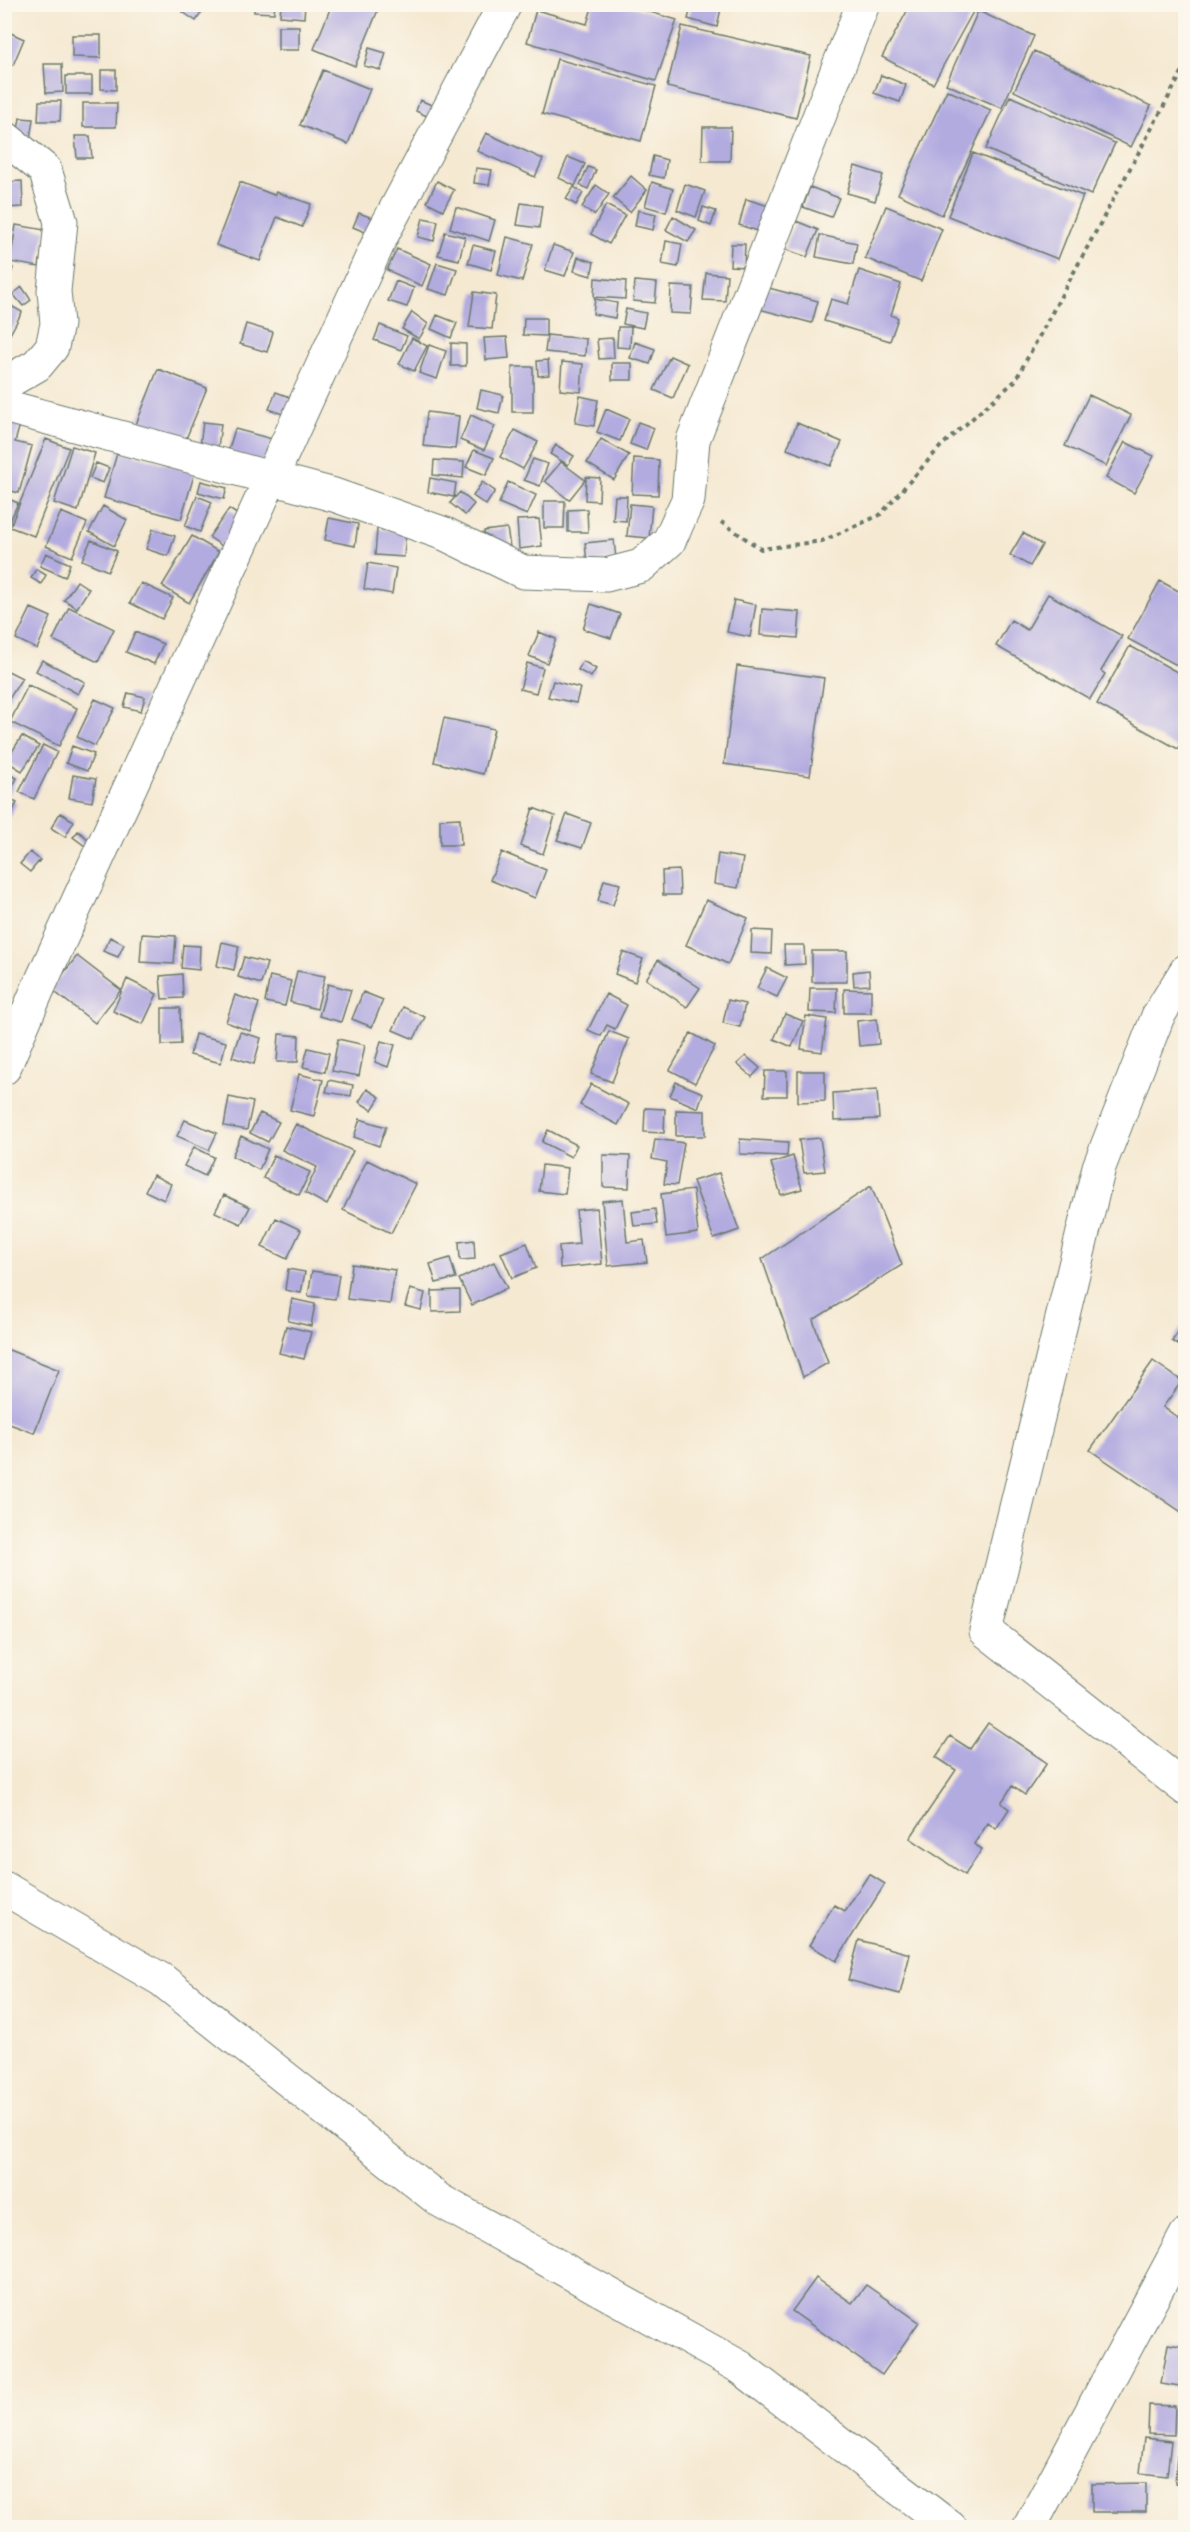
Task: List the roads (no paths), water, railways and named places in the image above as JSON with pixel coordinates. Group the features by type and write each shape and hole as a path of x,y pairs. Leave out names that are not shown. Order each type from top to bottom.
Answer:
{"street":[{"path":"4,1068 41,981 270,476 382,235 505,4"},
{"path":"4,406 334,495 445,534 523,572 606,574 641,566 669,541 687,500 693,440 863,4"},
{"path":"4,137 45,170 61,222 54,291 57,324 52,347 37,365 4,384"},
{"path":"1185,971 1158,1016 1099,1167 986,1631 1185,1789"},
{"path":"4,1888 162,1980 439,2200 740,2367 951,2528"},
{"path":"1029,2528 1185,2235"}]}
